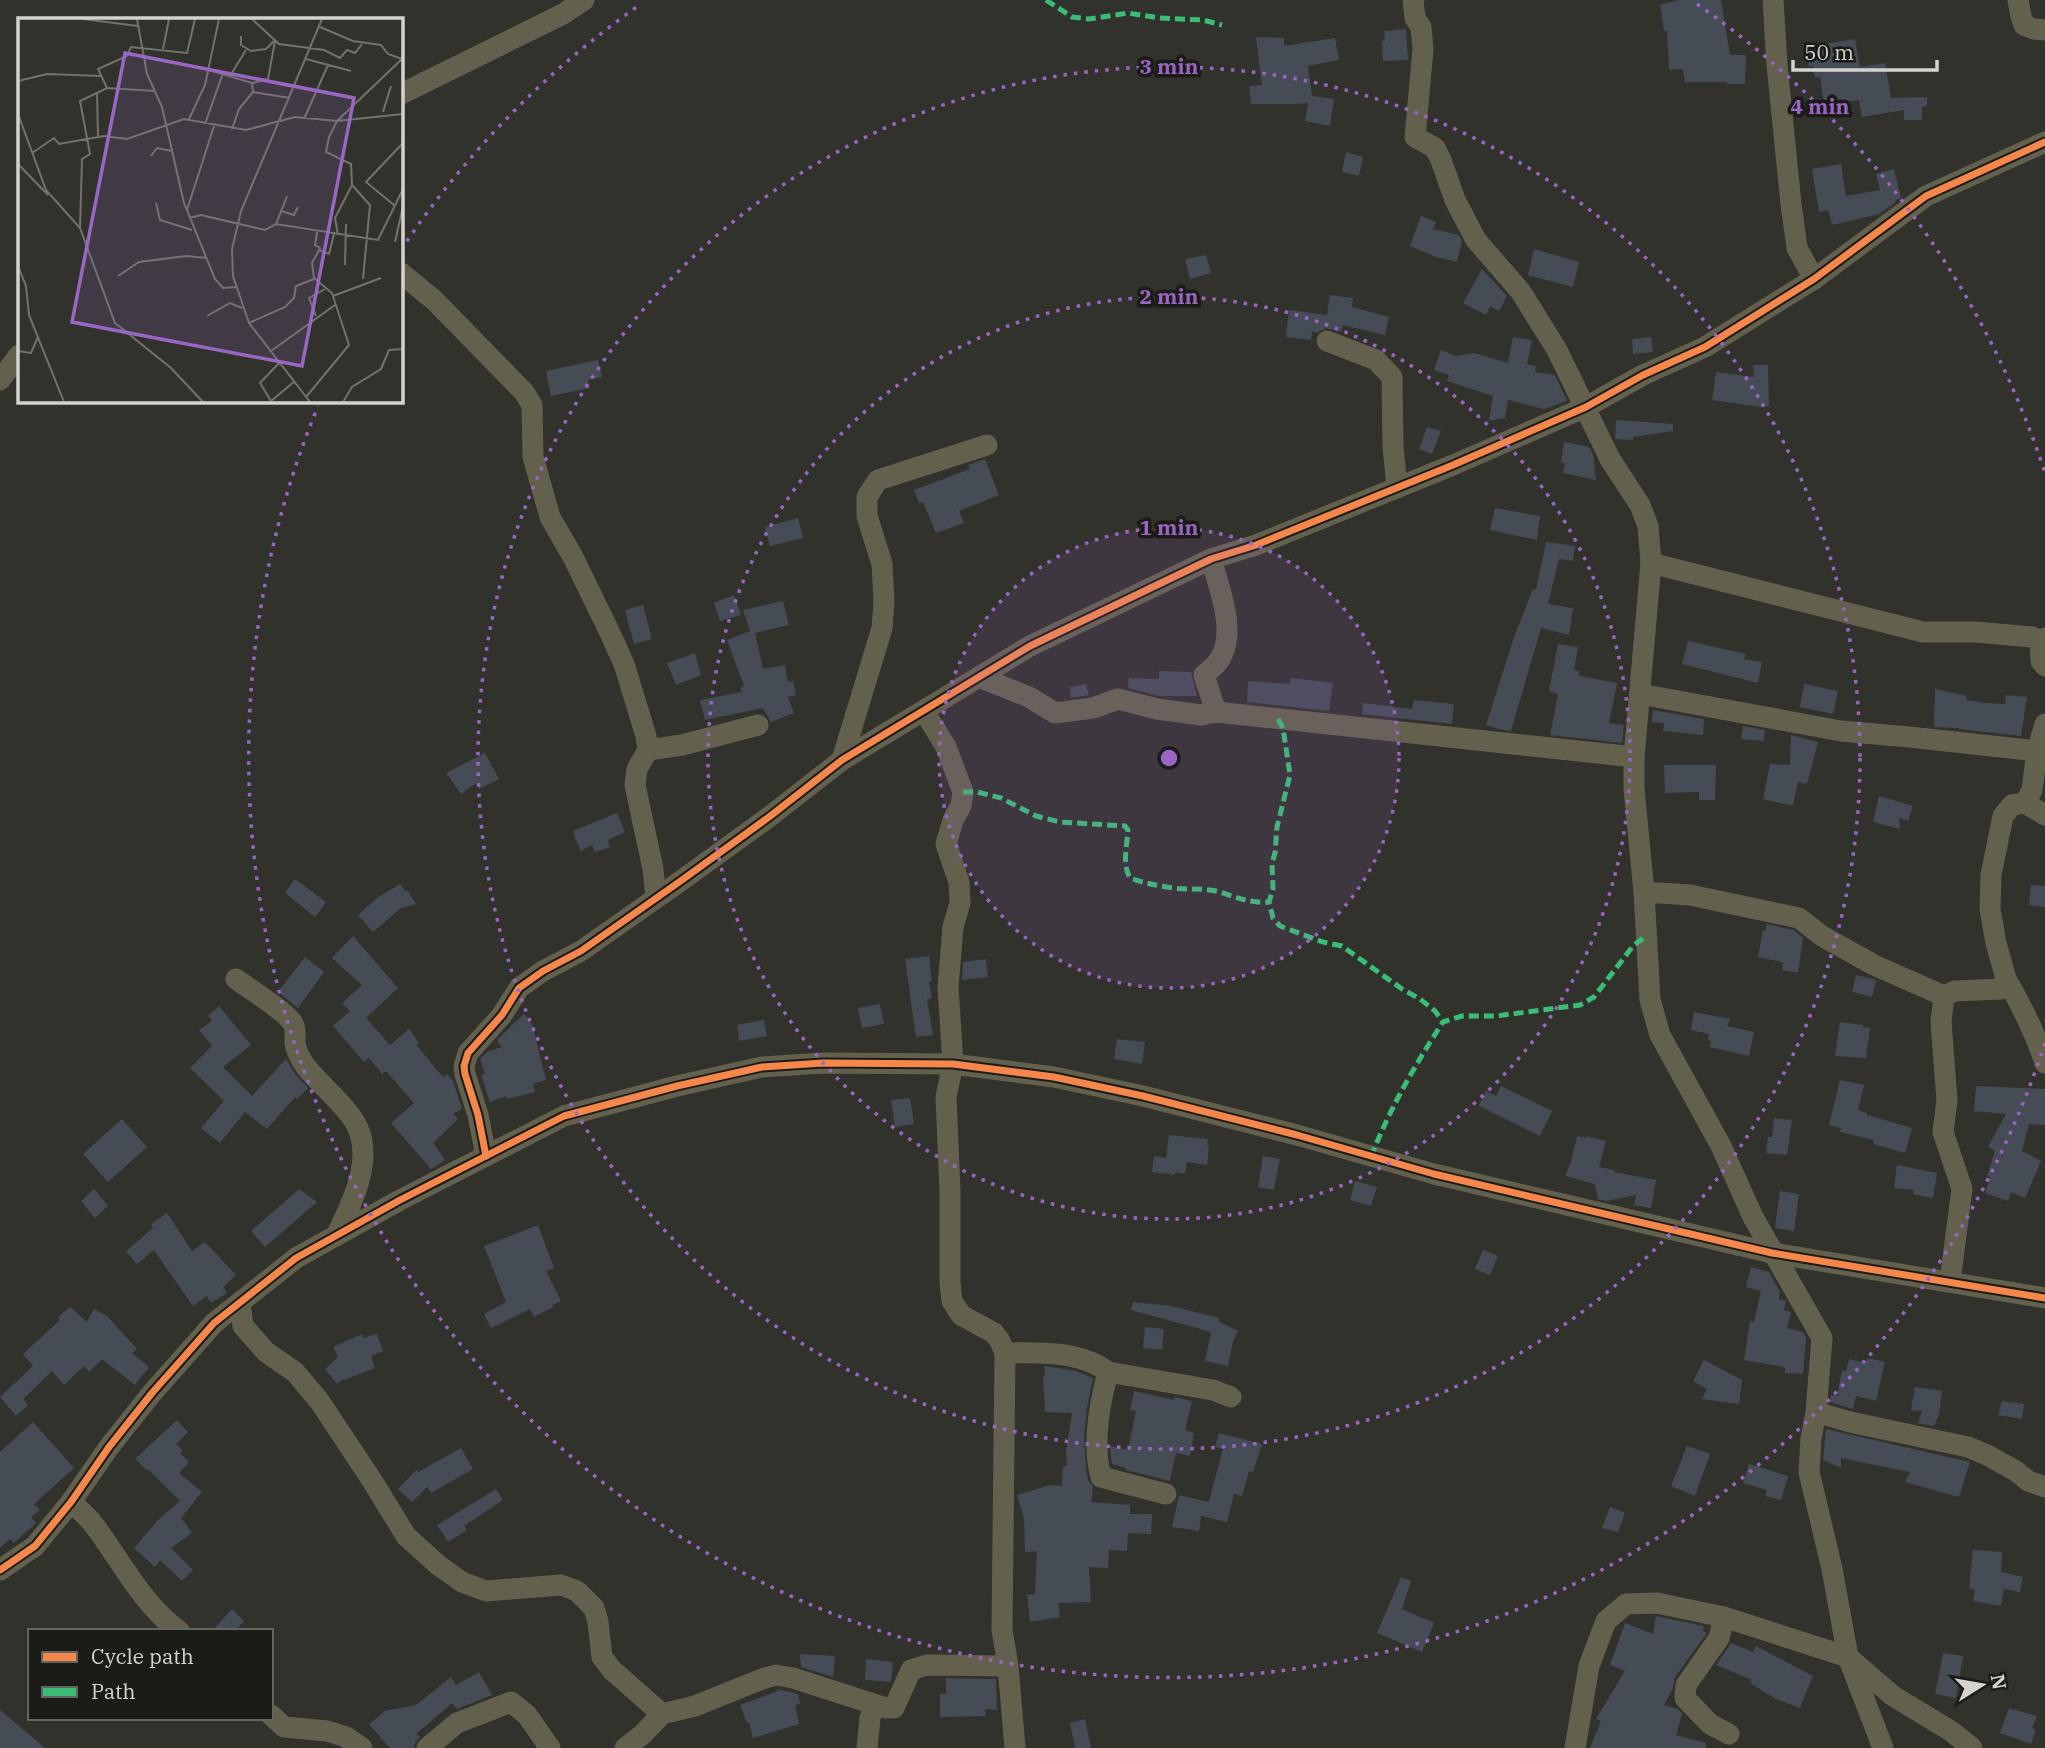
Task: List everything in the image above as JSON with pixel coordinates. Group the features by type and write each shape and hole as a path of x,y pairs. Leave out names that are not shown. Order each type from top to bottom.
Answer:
{"street":[{"path":"402,94 552,20 584,0"},
{"path":"1413,0 1415,18 1421,27 1423,49 1415,137 1435,148 1455,200 1476,240 1521,292 1557,350 1610,459 1640,505 1647,526 1651,563 1634,757 1634,789 1644,892 1650,1000 1660,1035 1712,1126 1772,1253 1822,1338 1809,1472 1832,1569 1848,1657 1883,1748"},
{"path":"1773,0 1777,65 1797,248 1814,279"},
{"path":"2018,0 2024,25 2045,30"},
{"path":"486,1156 464,1066 468,1053 502,1015 519,988 543,971 581,951 769,817 842,760 1030,646 1211,559 1256,545 1453,465 1586,407 1643,375 1705,347 1814,279 1926,196 2045,142"},
{"path":"402,274 434,300 524,392 532,405 533,457 550,517 610,632 624,664 646,736 648,750 638,769 635,785 653,869 656,898"},
{"path":"1327,341 1376,360 1392,376 1393,446 1397,488"},
{"path":"0,380 18,356"},
{"path":"842,760 882,628 882,564 867,516 867,497 878,480 987,445"},
{"path":"1211,559 1227,614 1226,645 1218,663 1204,675 1216,712"},
{"path":"1651,563 1923,632 1976,632 2042,639 2042,661 2045,666"},
{"path":"979,677 1029,697 1055,713 1093,708 1118,699 1157,709 1201,715 1216,712 1634,757"},
{"path":"1640,694 1840,731 2037,751"},
{"path":"924,711 946,747 962,792 961,806 953,820 946,844 959,882 960,902 953,927 948,987 953,1064 946,1097 951,1301 961,1315 993,1333 1006,1353 1002,1630 1008,1666 1014,1748"},
{"path":"2025,803 2032,790 2037,751 2045,724"},
{"path":"648,750 682,745 758,725"},
{"path":"2045,815 2025,803 2012,805 2003,816 1991,875 1990,909 2006,979 2038,1042 2045,1063"},
{"path":"1644,892 1690,895 1799,918 1822,936 1874,965 1944,996"},
{"path":"236,979 292,1022 296,1034 295,1044 305,1066 358,1126 362,1144 362,1171 355,1197 336,1236"},
{"path":"1944,996 1955,990 2001,989 2006,979"},
{"path":"1944,996 1941,1022 1947,1100 1943,1132 1962,1189 1950,1281"},
{"path":"0,1570 35,1546 152,1393 214,1323 296,1258 400,1200 564,1116 762,1067 823,1063 953,1064 1054,1077 1143,1096 1297,1135 1434,1174 1772,1253 2045,1298"},
{"path":"240,1301 243,1326 266,1352 295,1372 320,1402 406,1536 462,1582 486,1591 561,1586 577,1591 594,1608 603,1657 612,1670 662,1714"},
{"path":"1006,1353 1046,1352 1097,1363 1108,1371 1213,1390 1231,1397"},
{"path":"1108,1371 1102,1396 1097,1461 1101,1477 1166,1494"},
{"path":"1816,1412 1850,1422 1968,1447 2016,1471 2028,1481 2045,1487"},
{"path":"71,1502 93,1523 124,1571 162,1619 176,1629"},
{"path":"1574,1748 1589,1666 1606,1621 1626,1604 1657,1603 1724,1617 1848,1657 1894,1696 1951,1731 1972,1748"},
{"path":"1724,1617 1719,1637 1686,1685 1685,1698 1710,1724 1729,1734"},
{"path":"625,1748 662,1714 695,1706 776,1675 806,1682 886,1709 894,1708 911,1670 919,1667 1008,1666"},
{"path":"427,1748 457,1723 511,1702 527,1715 550,1748"},
{"path":"867,1748 874,1705"},
{"path":"273,1717 284,1727 327,1731 346,1737 362,1748"}],"building":[{"path":"1679,0 1721,0 1730,55 1746,55 1745,84 1685,82 1683,69 1669,70 1667,31 1664,31 1660,5"},
{"path":"1406,29 1408,60 1383,61 1384,31"},
{"path":"1256,37 1284,38 1284,46 1335,38 1339,60 1308,66 1312,96 1334,99 1330,126 1305,121 1308,103 1251,104 1249,86 1262,85"},
{"path":"1855,39 1860,67 1885,63 1891,98 1927,97 1927,106 1922,107 1922,120 1904,120 1904,110 1862,117 1859,100 1824,104 1820,77 1815,78 1813,66 1809,67 1806,47"},
{"path":"1346,152 1363,157 1359,176 1342,172"},
{"path":"1841,164 1846,196 1880,190 1876,174 1894,169 1901,198 1879,214 1832,225 1828,210 1819,212 1812,169"},
{"path":"1421,216 1436,222 1433,229 1459,235 1462,241 1457,262 1410,246"},
{"path":"1534,249 1579,262 1573,287 1528,275"},
{"path":"1206,255 1211,273 1190,279 1185,259"},
{"path":"1482,269 1507,296 1499,311 1490,306 1486,315 1463,303"},
{"path":"1330,295 1353,298 1352,307 1389,317 1385,335 1343,325 1341,332 1326,328 1317,333 1312,331 1311,340 1286,337 1289,310 1327,315"},
{"path":"1513,337 1532,340 1527,364 1536,366 1535,372 1555,375 1567,401 1544,409 1508,400 1505,418 1489,421 1493,396 1447,381 1449,375 1434,370 1441,350 1456,356 1475,353 1508,363"},
{"path":"1651,337 1653,352 1633,354 1632,339"},
{"path":"598,360 602,377 588,380 590,388 551,396 546,371"},
{"path":"1753,365 1768,365 1769,406 1712,400 1716,372 1754,377"},
{"path":"1616,420 1673,424 1673,431 1633,437 1633,440 1615,439"},
{"path":"1427,427 1441,431 1432,454 1419,449"},
{"path":"1564,442 1589,447 1593,454 1596,480 1563,473 1565,463 1561,463"},
{"path":"985,459 999,495 959,511 964,523 936,533 923,502 919,503 914,490 970,469 968,465"},
{"path":"1495,508 1540,516 1537,540 1490,530"},
{"path":"798,518 803,538 770,546 765,527"},
{"path":"1546,542 1575,546 1573,561 1559,559 1548,604 1573,608 1569,635 1541,628 1511,731 1499,729 1486,725 1514,637 1533,589 1536,590"},
{"path":"734,595 741,615 720,621 714,603"},
{"path":"783,601 789,625 755,633 763,669 785,665 788,682 793,681 796,695 788,697 794,713 771,722 763,708 705,720 700,700 742,692 740,688 744,686 727,640 750,631 743,610"},
{"path":"643,605 652,639 634,644 625,610"},
{"path":"1688,641 1746,654 1744,659 1762,662 1758,683 1682,664"},
{"path":"1558,644 1578,647 1574,670 1579,671 1579,676 1617,683 1609,723 1624,725 1622,743 1550,735 1558,694 1549,691"},
{"path":"695,653 701,675 676,685 667,663"},
{"path":"1159,671 1191,672 1197,696 1159,696 1128,688 1129,678 1159,679"},
{"path":"1291,678 1333,683 1329,711 1247,702 1248,681 1290,684"},
{"path":"1086,684 1089,695 1071,698 1070,687"},
{"path":"1804,684 1838,691 1833,714 1800,707"},
{"path":"1935,689 1967,696 1966,700 1985,703 2005,704 2006,695 2027,697 2021,736 1934,727"},
{"path":"1414,700 1454,704 1452,724 1362,714 1363,703 1412,709"},
{"path":"1653,710 1704,719 1703,735 1663,731 1664,723 1652,722"},
{"path":"1743,726 1765,730 1764,741 1741,739"},
{"path":"1791,735 1818,742 1807,784 1798,782 1793,806 1763,799 1770,764 1790,765"},
{"path":"485,753 499,779 479,789 476,783 461,794 446,773"},
{"path":"1664,765 1716,765 1715,800 1699,800 1699,792 1665,793"},
{"path":"1879,796 1913,806 1908,821 1899,818 1900,829 1873,822"},
{"path":"617,813 625,832 608,840 610,847 595,852 592,845 581,851 573,831"},
{"path":"295,879 326,902 315,917 285,893"},
{"path":"400,884 416,904 401,908 373,932 358,915 377,898"},
{"path":"2031,885 2045,886 2045,907 2029,905"},
{"path":"1766,924 1793,930 1803,938 1798,973 1782,970 1782,962 1758,957"},
{"path":"353,936 398,988 366,1018 390,1045 409,1029 419,1043 416,1045 443,1077 447,1074 453,1081 462,1109 453,1114 458,1119 433,1143 445,1160 431,1169 391,1123 414,1103 386,1071 382,1074 369,1058 364,1062 333,1026 350,1011 342,1003 362,985 332,958"},
{"path":"929,956 932,998 927,999 933,1035 916,1037 905,959"},
{"path":"305,957 324,972 298,1008 278,992"},
{"path":"986,959 988,977 962,980 963,962"},
{"path":"1856,975 1876,980 1872,997 1852,992"},
{"path":"880,1004 884,1024 862,1028 858,1008"},
{"path":"219,1006 251,1045 223,1067 252,1096 286,1059 308,1088 297,1099 295,1097 267,1129 245,1112 220,1143 201,1128 224,1101 190,1068 212,1046 199,1030 212,1021 208,1016"},
{"path":"1694,1012 1730,1019 1727,1026 1754,1032 1749,1056 1710,1047 1709,1034 1691,1030"},
{"path":"524,1014 532,1024 546,1080 533,1084 535,1092 507,1099 507,1096 490,1102 481,1075 485,1074 480,1059 487,1052 502,1047 497,1040"},
{"path":"764,1020 767,1036 739,1041 737,1025"},
{"path":"1840,1022 1870,1028 1866,1058 1835,1056"},
{"path":"1117,1039 1145,1042 1142,1064 1114,1059"},
{"path":"1840,1080 1864,1085 1858,1110 1912,1128 1905,1153 1873,1144 1874,1140 1840,1132 1841,1128 1829,1125"},
{"path":"1501,1086 1552,1111 1540,1136 1479,1106 1486,1091 1496,1096"},
{"path":"1976,1086 2045,1089 2045,1125 2029,1124 2022,1151 2041,1161 2025,1198 2011,1193 2008,1201 1985,1193 1995,1151 1988,1147 2006,1114 1974,1111"},
{"path":"910,1098 914,1124 895,1127 891,1100"},
{"path":"1774,1118 1792,1120 1787,1155 1766,1153 1768,1137 1772,1137"},
{"path":"122,1119 147,1147 108,1182 83,1154"},
{"path":"1169,1135 1208,1139 1207,1165 1187,1162 1185,1174 1152,1172 1154,1156 1166,1158"},
{"path":"1577,1136 1606,1141 1599,1167 1656,1180 1651,1208 1634,1205 1636,1195 1606,1201 1598,1199 1595,1184 1565,1176"},
{"path":"1263,1156 1280,1159 1274,1190 1258,1187"},
{"path":"1897,1165 1937,1173 1933,1198 1913,1194 1914,1190 1894,1188"},
{"path":"1355,1181 1377,1187 1371,1206 1350,1200"},
{"path":"94,1189 108,1206 95,1218 81,1201"},
{"path":"299,1189 317,1202 265,1247 251,1231"},
{"path":"1780,1191 1799,1194 1794,1231 1775,1228"},
{"path":"167,1213 192,1251 205,1242 236,1275 223,1287 227,1293 211,1303 207,1296 193,1306 154,1250 137,1264 126,1251 153,1228 151,1224"},
{"path":"538,1225 554,1268 546,1271 561,1301 534,1317 530,1309 491,1328 484,1314 506,1302 484,1246"},
{"path":"1483,1250 1498,1256 1490,1275 1475,1269"},
{"path":"1751,1267 1769,1272 1780,1292 1779,1299 1786,1301 1784,1310 1791,1312 1787,1328 1803,1332 1806,1337 1803,1374 1785,1373 1785,1367 1744,1360 1750,1321 1754,1322 1761,1291 1746,1287"},
{"path":"1133,1302 1171,1306 1219,1318 1218,1321 1238,1331 1228,1366 1205,1361 1211,1332 1131,1310"},
{"path":"70,1307 87,1322 94,1309 107,1316 137,1349 132,1353 149,1367 135,1385 102,1359 89,1372 84,1366 64,1385 52,1371 23,1399 28,1405 16,1416 0,1397 33,1366 23,1354 60,1320 58,1317"},
{"path":"1145,1327 1164,1329 1162,1350 1143,1348"},
{"path":"362,1334 363,1338 377,1334 383,1351 371,1356 375,1368 343,1379 337,1384 325,1369 338,1357 333,1347"},
{"path":"1867,1358 1885,1362 1876,1401 1856,1396 1853,1409 1830,1402 1831,1395 1837,1396 1842,1370 1846,1371 1849,1359 1866,1363"},
{"path":"1704,1360 1742,1380 1739,1404 1702,1399 1707,1389 1693,1381"},
{"path":"1044,1366 1076,1371 1093,1378 1084,1438 1088,1480 1093,1487 1091,1502 1130,1505 1130,1514 1152,1514 1151,1534 1128,1533 1127,1551 1109,1550 1108,1568 1089,1567 1091,1602 1058,1603 1060,1617 1030,1622 1027,1595 1035,1594 1037,1551 1025,1552 1024,1518 1017,1495 1050,1485 1062,1486 1063,1466 1067,1466 1066,1452 1072,1413 1045,1412"},
{"path":"1915,1387 1942,1391 1939,1414 1934,1426 1918,1423 1922,1411 1911,1410"},
{"path":"1134,1391 1192,1401 1185,1430 1194,1433 1190,1456 1176,1453 1170,1481 1112,1464 1110,1446 1128,1450 1136,1411 1130,1410"},
{"path":"2002,1401 2024,1404 2022,1419 1998,1415"},
{"path":"177,1420 188,1432 176,1444 183,1450 180,1453 189,1462 179,1473 202,1492 181,1518 192,1533 171,1548 193,1570 182,1581 160,1560 155,1567 134,1548 159,1519 180,1501 135,1459"},
{"path":"33,1422 74,1468 34,1504 40,1510 31,1517 36,1523 14,1543 10,1539 0,1548 0,1452"},
{"path":"1826,1429 1970,1462 1959,1497 1905,1482 1910,1472 1841,1458 1841,1468 1823,1460"},
{"path":"1219,1433 1262,1444 1253,1472 1249,1471 1242,1496 1234,1494 1227,1522 1201,1516 1199,1531 1172,1527 1179,1495 1209,1502 1223,1449 1215,1447"},
{"path":"1687,1446 1710,1454 1695,1496 1671,1486"},
{"path":"461,1448 473,1469 431,1493 427,1487 412,1502 398,1489 416,1470 418,1472"},
{"path":"1749,1464 1788,1476 1781,1500 1765,1496 1767,1490 1743,1483"},
{"path":"496,1489 503,1500 464,1526 467,1530 448,1542 437,1525"},
{"path":"1610,1507 1625,1513 1618,1532 1602,1528"},
{"path":"1973,1550 2002,1552 2001,1572 2023,1577 2020,1592 2004,1589 2001,1606 1973,1601 1975,1590 1969,1588"},
{"path":"1401,1577 1411,1581 1402,1609 1434,1623 1422,1652 1377,1633"},
{"path":"232,1609 244,1621 237,1629 214,1629"},
{"path":"1656,1616 1704,1626 1703,1631 1707,1633 1675,1677 1673,1688 1664,1705 1678,1709 1682,1714 1676,1735 1706,1743 1706,1748 1590,1748 1601,1721 1596,1719 1625,1671 1610,1665 1625,1623 1653,1634"},
{"path":"1731,1643 1753,1652 1756,1646 1813,1676 1800,1708 1776,1699 1750,1683 1752,1680 1716,1665"},
{"path":"1943,1653 1963,1656 1956,1698 1935,1694"},
{"path":"800,1654 835,1656 833,1677 801,1667"},
{"path":"866,1659 893,1662 891,1682 865,1680"},
{"path":"479,1672 492,1695 457,1709 452,1703 416,1734 420,1737 414,1748 390,1748 369,1724 385,1711 416,1705 451,1677 456,1685"},
{"path":"946,1678 996,1679 997,1710 985,1709 986,1716 940,1717 940,1694 946,1694"},
{"path":"777,1689 798,1694 800,1704 795,1705 799,1724 753,1738 749,1722 747,1723 740,1705 778,1691"},
{"path":"2009,1708 2037,1716 2032,1728 2036,1730 2031,1744 2000,1733"},
{"path":"0,1710 45,1748 0,1748"},
{"path":"1085,1719 1091,1748 1075,1748 1070,1723"}],"marked path":[{"path":"1046,0 1072,17 1089,19 1128,13 1203,20 1222,25"},
{"path":"1278,719 1283,728 1290,775 1277,827 1272,863 1273,889 1269,902 1273,918 1280,926 1342,946 1420,999 1435,1011 1443,1022"},
{"path":"963,792 977,792 1001,798 1036,816 1060,822 1125,826 1128,830 1126,861 1130,878 1178,889 1211,890 1249,901 1269,902"},
{"path":"1371,1157 1404,1087 1443,1022 1462,1016 1496,1016 1580,1005 1594,997 1633,946 1646,936"}],"cycle path":[{"path":"486,1156 464,1066 468,1053 502,1015 519,988 543,971 581,951 682,880 842,760 1030,646 1211,559 1256,545 1453,465 1586,407 1643,375 1705,347 1814,279 1926,196 2045,142"},
{"path":"0,1570 35,1546 152,1393 214,1323 296,1258 400,1200 564,1116 762,1067 823,1063 953,1064 1054,1077 1143,1096 1297,1135 1434,1174 1772,1253 2045,1298"}]}
